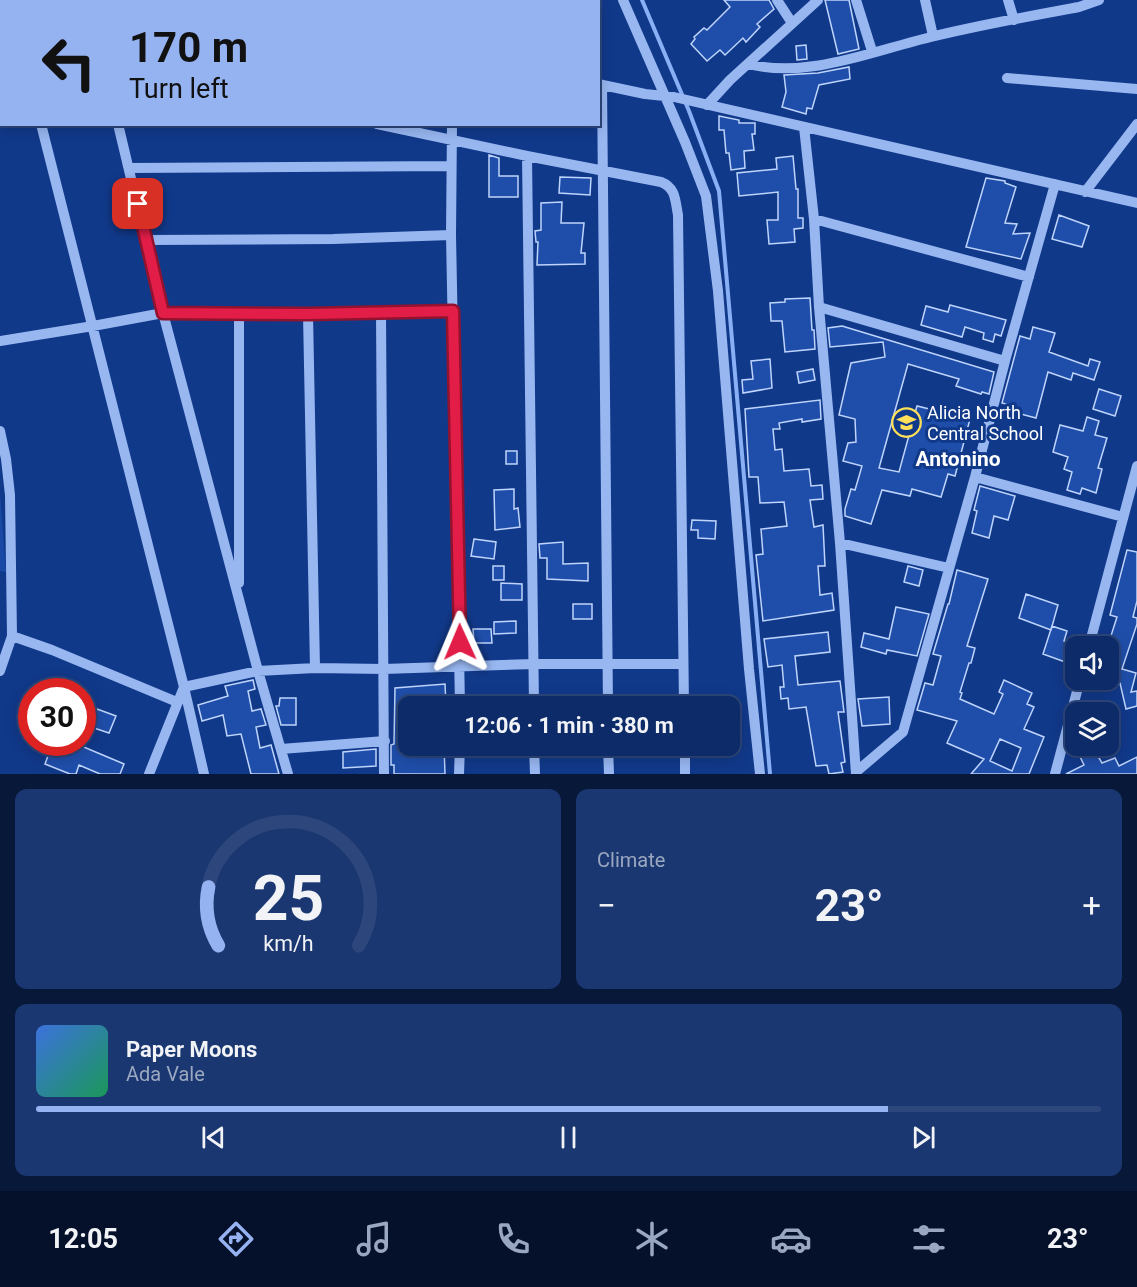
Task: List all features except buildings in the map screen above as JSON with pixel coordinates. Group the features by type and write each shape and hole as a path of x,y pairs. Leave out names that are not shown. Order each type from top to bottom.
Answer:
{"street":[{"path":"623,0 669,97 706,196 718,291 749,669 760,774"},
{"path":"777,0 792,23"},
{"path":"707,105 818,0"},
{"path":"856,0 872,51"},
{"path":"925,0 933,36"},
{"path":"1008,0 1014,20"},
{"path":"748,64 768,69 794,69 821,65 933,36 1100,0"},
{"path":"1007,78 1137,89"},
{"path":"608,696 604,171 600,84 707,105 1137,203"},
{"path":"1085,192 1137,124"},
{"path":"42,126 204,774"},
{"path":"118,126 163,313 258,671 288,774"},
{"path":"386,126 450,141 661,182 669,185 674,192 678,215 684,696"},
{"path":"452,126 450,166 460,696"},
{"path":"804,127 814,219 856,773"},
{"path":"526,156 534,696"},
{"path":"129,168 450,166"},
{"path":"856,773 903,732 1055,184"},
{"path":"814,219 1029,277"},
{"path":"146,240 333,239 451,235"},
{"path":"819,307 1005,361"},
{"path":"0,341 163,313 308,314 453,311"},
{"path":"238,313 239,599"},
{"path":"381,313 386,741 384,774"},
{"path":"308,314 315,668"},
{"path":"0,431 10,495 12,636 0,671"},
{"path":"1092,636 1137,466"},
{"path":"975,477 1123,517"},
{"path":"840,543 950,568"},
{"path":"12,636 52,650 177,702"},
{"path":"184,687 258,671 315,668 683,664"},
{"path":"149,774 184,687"},
{"path":"1055,774 1077,690"},
{"path":"281,749 386,741"},
{"path":"459,774 460,756"},
{"path":"534,756 535,774"},
{"path":"608,756 609,774"},
{"path":"685,756 685,774"}],"shaded area":[{"path":"0,493 6,572 0,571"}],"waterway":[{"path":"642,0 689,111 719,191 770,774"}],"place":[{"name":"Alicia North Central School","path":"906,423"}],"district":[{"name":"Antonino","path":"958,459"}],"route":[{"path":"138,204 163,313 308,314 453,311 460,642"}]}
